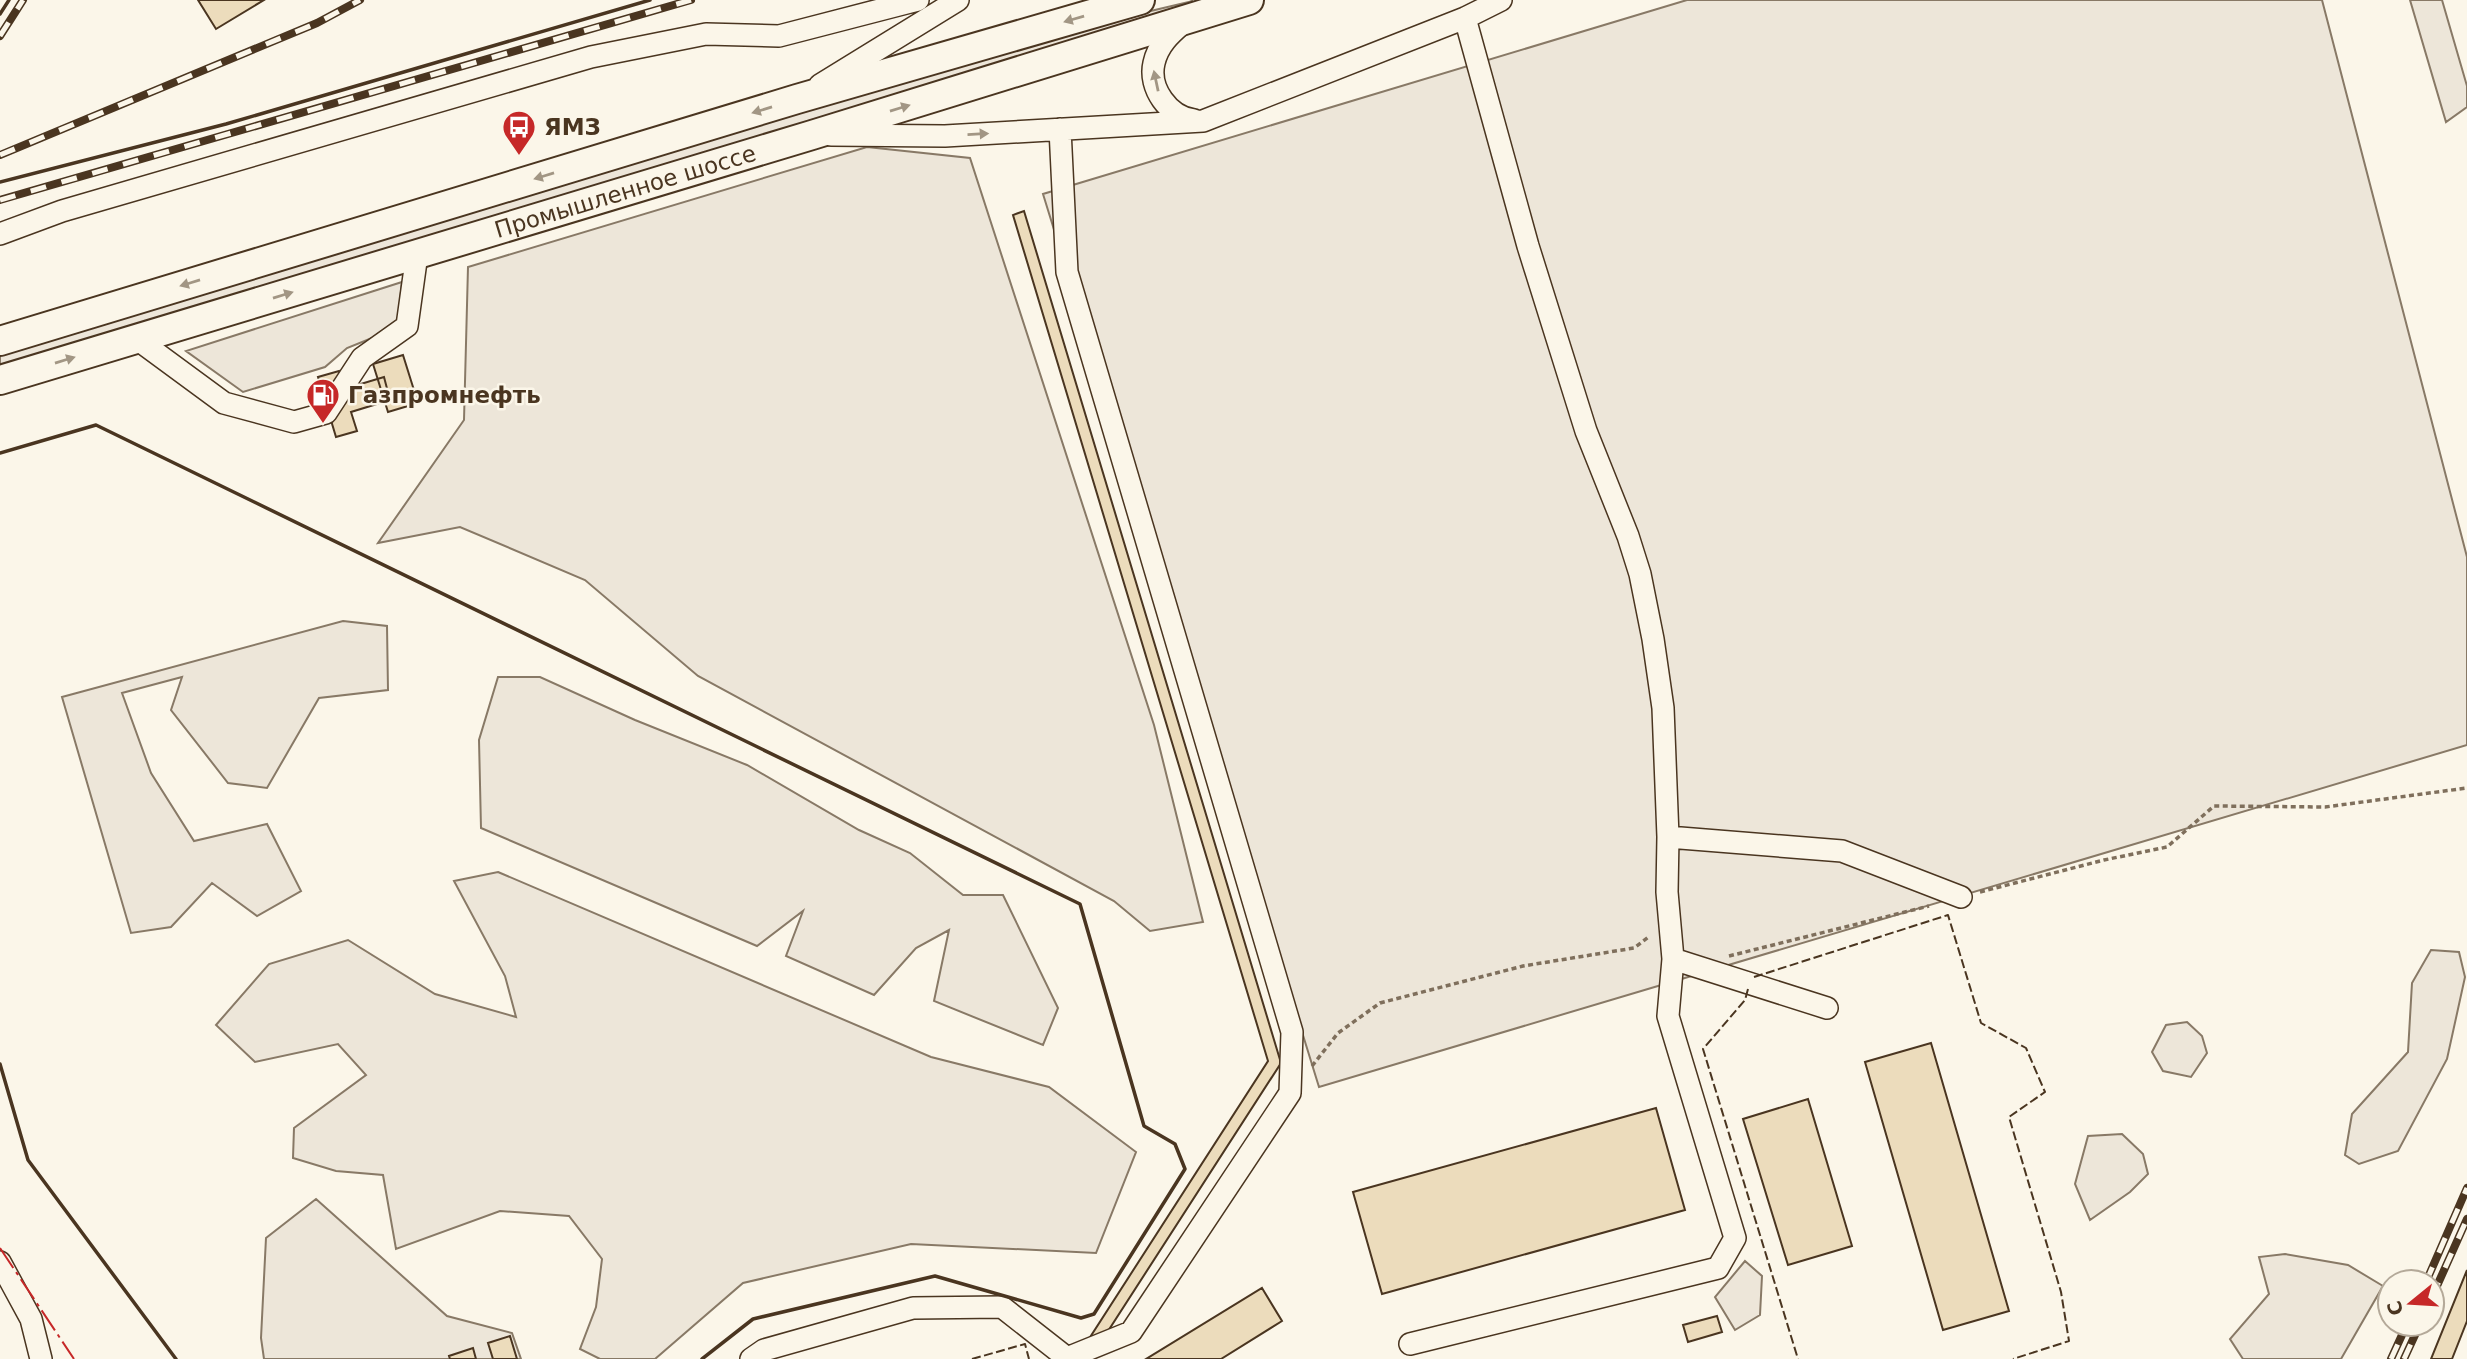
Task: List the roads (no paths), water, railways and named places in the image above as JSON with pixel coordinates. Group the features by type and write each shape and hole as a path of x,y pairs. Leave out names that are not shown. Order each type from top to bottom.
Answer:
{"main road":[{"name":"Промышленное шоссе","path":"0,341 797,99 1140,0"},
{"name":"Промышленное шоссе","path":"0,380 1249,0"}],"street":[{"path":"0,234 62,211 591,57 706,34 779,36 918,0"},
{"path":"797,99 958,0"},
{"path":"812,135 945,136 1203,121 1465,18 1501,0"},
{"path":"1410,1344 1718,1268 1735,1238 1668,1016 1683,961 1669,922 1663,708 1640,574 1628,536 1586,431 1528,246 1465,18"},
{"path":"1187,20 1165,39 1154,63 1154,81 1160,97 1170,109 1184,119 1203,121"},
{"path":"751,1359 764,1350 913,1308 1002,1307 1067,1357 1131,1332 1290,1093 1293,1032 1067,272 1060,129"},
{"path":"137,339 224,403 294,422 326,413 362,358 407,326 417,254"},
{"path":"1668,837 1842,851 1961,897"},
{"path":"1683,961 1827,1008"},
{"path":"0,1262 31,1319 41,1359"}],"railway":[{"path":"0,36 23,0"},
{"path":"0,155 317,23 360,0"},
{"path":"0,200 691,0"},
{"path":"2432,1268 2467,1188"},
{"path":"2445,1268 2467,1219"},
{"path":"2391,1359 2401,1338"},
{"path":"2404,1359 2414,1338"}],"place":[{"name":"ЯМЗ","path":"519,157"},
{"name":"Газпромнефть","path":"323,425"}]}
